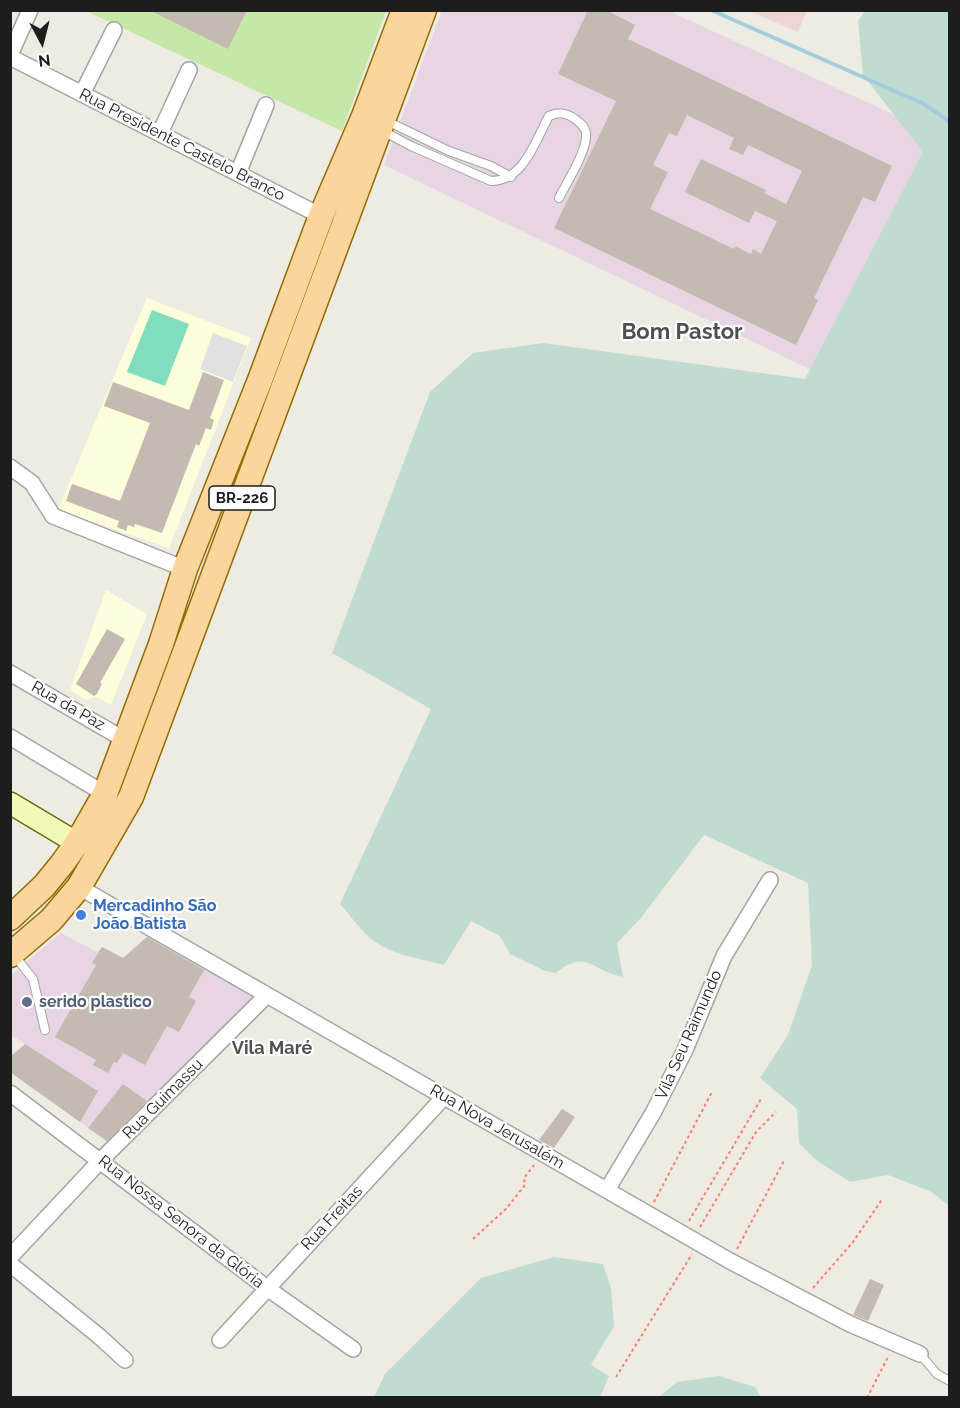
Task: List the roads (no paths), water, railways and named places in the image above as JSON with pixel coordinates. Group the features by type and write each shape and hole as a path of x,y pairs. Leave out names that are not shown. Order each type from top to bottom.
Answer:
{"main road":[{"name":"BR-226","path":"15,907 44,886 77,843 105,794 185,568 260,380 321,216 364,116 404,10"},
{"name":"BR-226","path":"11,953 51,920 79,887 131,797 424,10"},
{"path":"160,644 184,655"}],"street":[{"path":"10,56 30,10"},
{"path":"82,94 114,30"},
{"name":"Rua Presidente Castelo Branco","path":"10,56 321,216"},
{"path":"160,133 189,70"},
{"path":"238,173 266,105"},
{"path":"10,467 32,483 53,516 185,568"},
{"name":"Rua da Paz","path":"10,673 125,740"},
{"path":"10,737 105,794"},
{"path":"10,803 77,843"},
{"name":"Vila Seu Raimundo","path":"607,1190 653,1113 685,1050 724,956 770,880"},
{"name":"Rua Nova Jerusalém","path":"79,887 730,1261 802,1300 920,1354"},
{"name":"Rua Guimassu","path":"10,1257 101,1161 267,995"},
{"name":"Rua Nossa Senora da Glória","path":"10,1093 267,1288 353,1349"},
{"name":"Rua Freitas","path":"220,1340 444,1097"},
{"path":"10,1264 125,1360"}],"lane":[{"path":"381,124 411,146 491,181 502,181 521,168 549,116 558,112 568,115 583,125 586,135 581,153 559,198"},
{"path":"381,124 491,166 511,177"},
{"path":"11,953 33,979 45,1030"},
{"path":"920,1354 937,1374 950,1381"}],"waterway":[{"path":"711,10 924,104 950,122"}],"place":[{"name":"Mercadinho São João Batista","path":"81,915"},
{"name":"serido plastico","path":"27,1002"}],"district":[{"name":"Bom Pastor","path":"682,332"},
{"name":"Vila Maré","path":"272,1049"}]}
